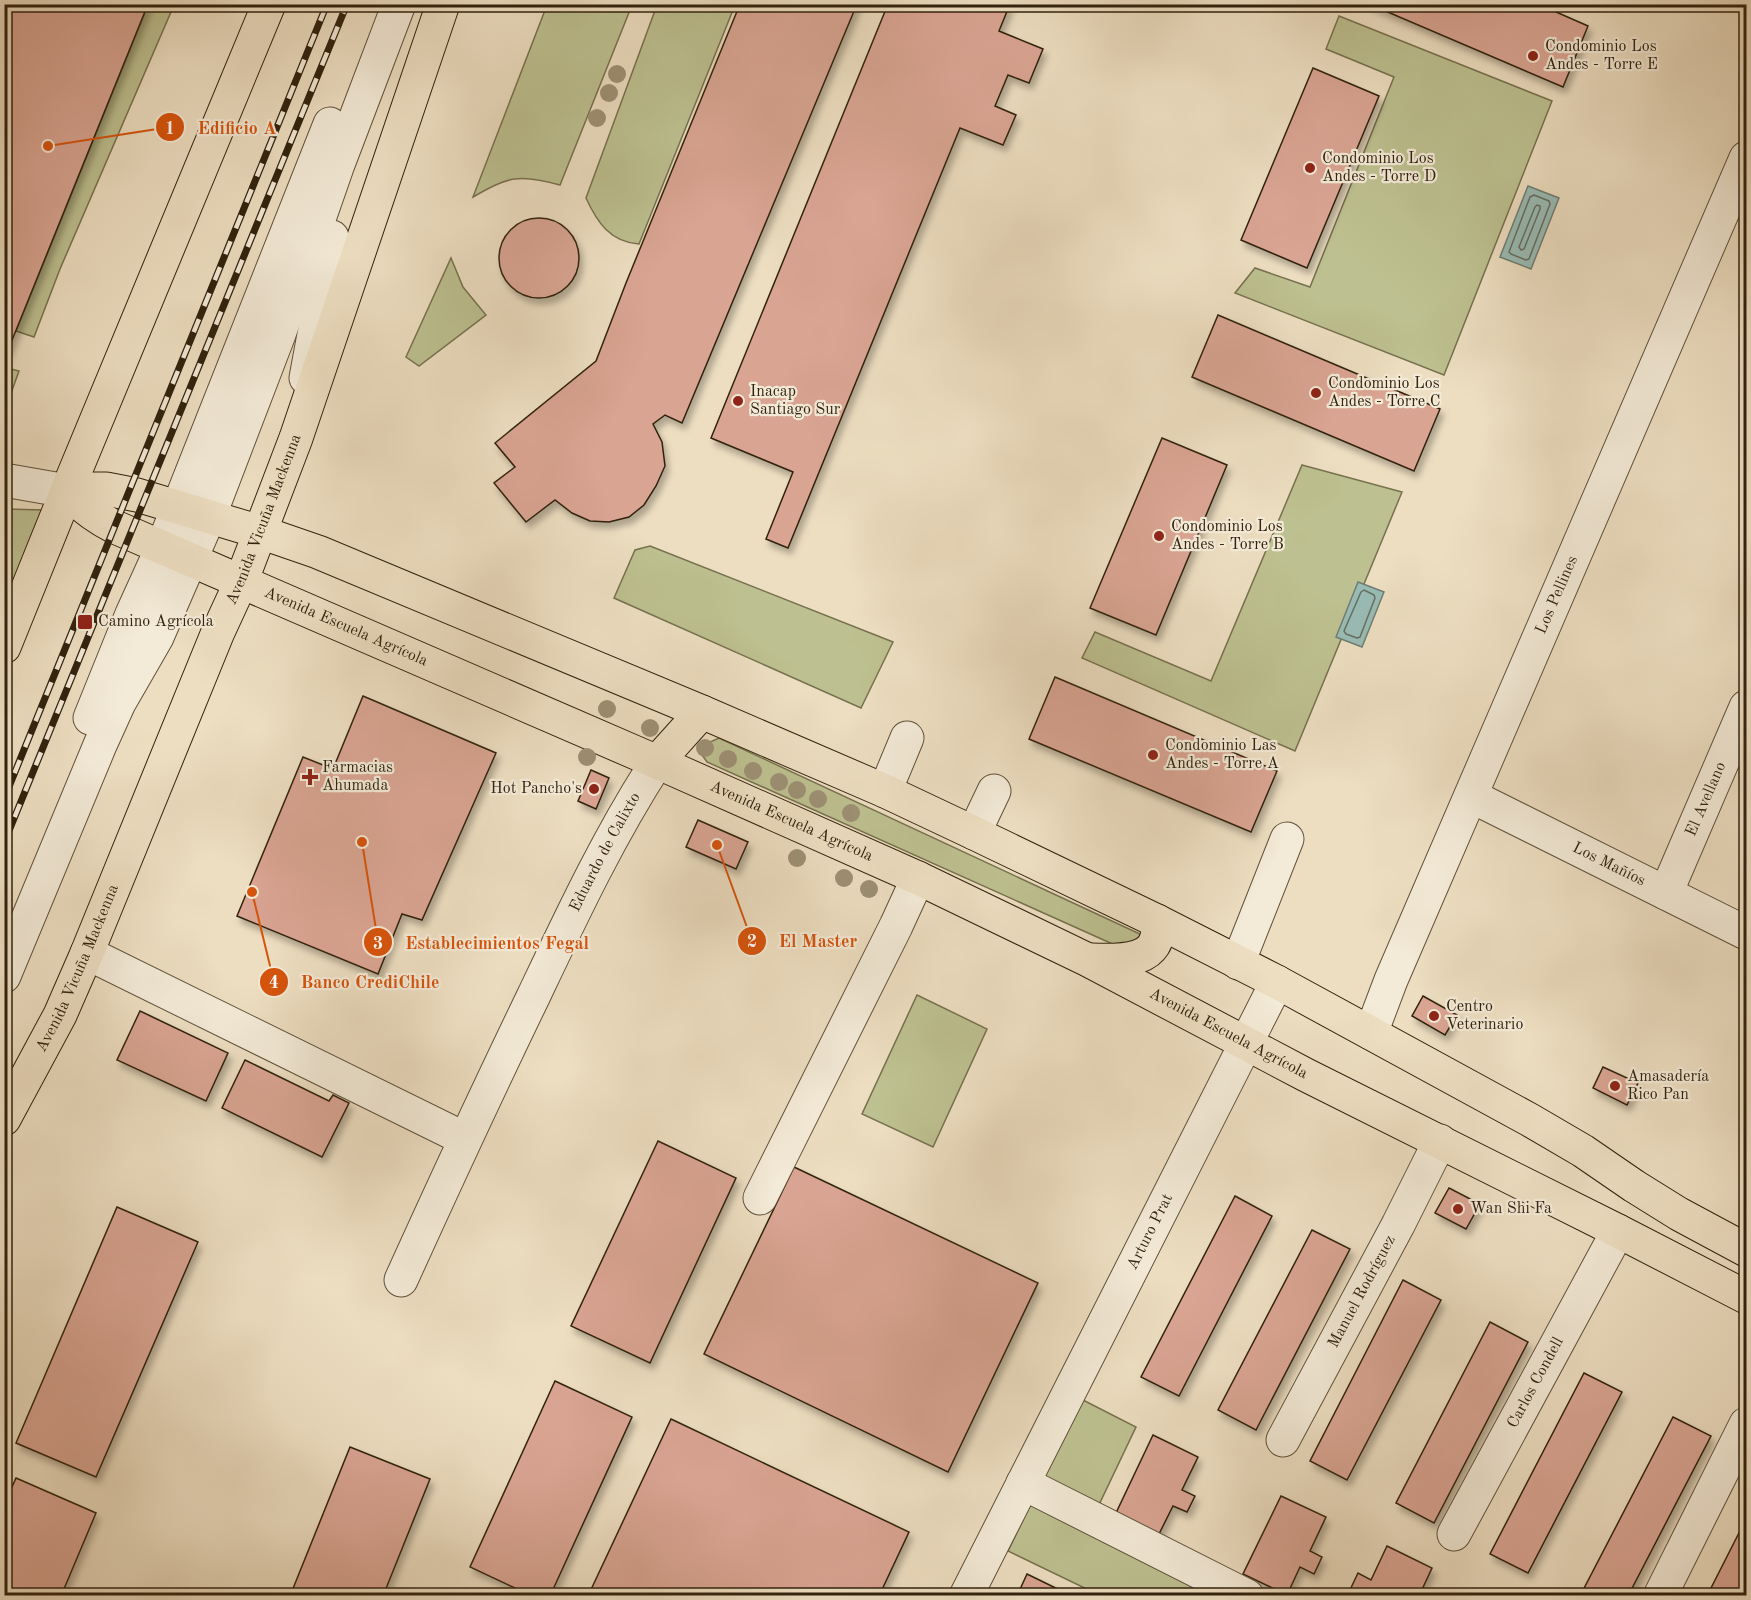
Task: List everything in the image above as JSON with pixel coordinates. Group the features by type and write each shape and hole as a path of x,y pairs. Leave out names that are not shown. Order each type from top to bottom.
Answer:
{"main road":[{"path":"4,647 270,4"},
{"name":"Avenida Vicuña Mackenna","path":"4,1119 60,1015 214,641 241,582 296,438 443,4"},
{"path":"67,491 106,489 137,495 318,552 885,791 975,832 1277,982 1530,1120 1670,1209 1746,1250"},
{"name":"Avenida Escuela Agrícola","path":"67,491 80,505 99,518 176,554 657,762 918,878 1088,960 1245,1043 1746,1297"},
{"path":"657,762 702,712"},
{"path":"1088,960 1119,962 1140,956 1152,946 1158,936 1157,921"}],"street":[{"path":"4,976 100,745 119,703 157,637 176,554 178,508 376,4"},
{"path":"4,926 132,614 176,554 209,517 279,334 363,95 399,4"},
{"path":"296,438 324,273 363,95"},
{"name":"Los Pellines","path":"1371,1033 1391,980 1746,158"},
{"path":"4,480 67,491"},
{"name":"El Avellano","path":"1666,893 1746,707"},
{"path":"885,791 907,738"},
{"name":"Eduardo de Calixto","path":"400,1280 592,873 631,802 657,762"},
{"path":"975,832 994,791"},
{"name":"Los Mañíos","path":"1471,796 1746,933"},
{"path":"1238,963 1287,838"},
{"path":"760,1198 918,878"},
{"path":"87,953 465,1140"},
{"name":"Arturo Prat","path":"966,1596 1277,982"},
{"name":"Manuel Rodríguez","path":"1282,1440 1440,1142"},
{"name":"Carlos Condell","path":"1454,1534 1618,1231"},
{"path":"1660,1596 1746,1424"},
{"path":"1023,1483 1246,1596"}],"green space":[{"path":"148,5 174,5 60,269 34,337 16,331"},
{"path":"547,5 632,5 560,185 534,179 514,179 473,197"},
{"path":"657,5 735,5 639,244 612,235 600,223 586,198"},
{"path":"1339,16 1552,101 1444,375 1235,293 1255,268 1310,287 1394,77 1326,49"},
{"path":"451,258 463,287 486,315 419,366 406,357"},
{"path":"7,368 19,371 5,410 5,374"},
{"path":"1302,465 1402,492 1295,751 1082,658 1095,632 1211,681"},
{"path":"5,509 44,510 5,600"},
{"path":"650,546 893,642 861,708 614,598 635,550"},
{"path":"719,738 1142,935 1126,950 707,762 702,755 710,742"},
{"path":"917,995 987,1029 933,1147 862,1114"},
{"path":"1081,1399 1136,1427 1086,1532 1212,1595 1099,1595 1008,1551"}],"water":[{"path":"1528,186 1559,198 1531,269 1500,257"},
{"path":"1358,582 1384,592 1362,647 1336,637"}],"building":[{"path":"4,4 148,4 4,360"},
{"path":"740,4 857,4 682,423 665,415 653,424 662,442 665,466 644,505 629,517 609,522 590,521 572,513 555,500 526,522 494,483 515,467 495,443 596,361"},
{"path":"888,4 1010,4 999,31 1043,49 1029,83 1008,75 995,106 1016,115 1003,145 960,128 788,548 766,539 793,472 711,438"},
{"name":"Condominio Los Andes - Torre E","path":"1369,4 1538,4 1588,26 1563,87"},
{"name":"Condominio Los Andes - Torre D","path":"1313,68 1379,96 1307,268 1241,240"},
{"path":"539,218 554,221 567,230 576,243 579,258 576,273 567,286 554,295 539,298 524,295 511,286 502,273 499,258 502,243 511,230 524,221"},
{"name":"Condominio Los Andes - Torre C","path":"1218,315 1440,409 1414,471 1192,377"},
{"name":"Condominio Los Andes - Torre B","path":"1162,438 1227,465 1156,635 1090,608"},
{"name":"Condominio Las Andes - Torre A","path":"1055,677 1277,771 1251,832 1029,739"},
{"path":"363,696 496,753 422,920 402,914 378,974 237,916 303,757 333,769"},
{"name":"Hot Pancho's","path":"591,770 609,778 596,809 578,801"},
{"path":"698,820 748,842 736,869 686,847"},
{"name":"Centro Veterinario","path":"1423,996 1457,1015 1445,1035 1412,1016"},
{"path":"140,1011 228,1053 206,1101 117,1060"},
{"path":"245,1060 329,1101 333,1095 349,1103 322,1157 222,1108"},
{"name":"Amasadería Rico Pan","path":"1603,1067 1638,1083 1627,1105 1593,1088"},
{"path":"658,1141 736,1178 650,1363 571,1326"},
{"path":"794,1167 1038,1283 948,1472 704,1354"},
{"name":"Wan Shi Fa","path":"1449,1188 1480,1204 1466,1229 1435,1213"},
{"path":"1235,1196 1272,1216 1179,1396 1141,1377"},
{"path":"117,1207 198,1242 96,1477 16,1443"},
{"path":"1312,1230 1350,1249 1256,1430 1218,1410"},
{"path":"1403,1280 1441,1300 1347,1480 1310,1461"},
{"path":"1490,1322 1528,1342 1434,1523 1396,1503"},
{"path":"1584,1373 1622,1392 1528,1573 1490,1554"},
{"path":"555,1381 632,1417 550,1596 532,1596 470,1567"},
{"path":"1673,1417 1711,1436 1628,1596 1580,1596"},
{"path":"671,1419 909,1532 879,1596 588,1596"},
{"path":"1153,1435 1198,1457 1182,1490 1195,1496 1187,1512 1173,1506 1159,1534 1116,1513"},
{"path":"350,1447 430,1479 383,1596 290,1596"},
{"path":"16,1478 96,1513 61,1596 4,1596 4,1505"},
{"path":"1281,1496 1326,1517 1310,1551 1322,1557 1314,1574 1300,1567 1287,1595 1243,1574"},
{"path":"1746,1519 1746,1596 1707,1596"},
{"path":"1387,1546 1432,1568 1419,1596 1361,1596 1350,1590 1358,1573 1371,1580"},
{"path":"1027,1574 1072,1596 1017,1596"}],"railway":[{"path":"4,799 327,4"},
{"path":"4,843 347,4"}],"place":[{"name":"Condominio Los Andes - Torre E","path":"1533,56"},
{"name":"Edificio A","path":"48,146"},
{"name":"Condominio Los Andes - Torre D","path":"1310,168"},
{"name":"Condominio Los Andes - Torre C","path":"1316,393"},
{"name":"Inacap Santiago Sur","path":"738,401"},
{"name":"Condominio Los Andes - Torre B","path":"1159,536"},
{"name":"Camino Agrícola","path":"85,622"},
{"name":"Condominio Las Andes - Torre A","path":"1153,755"},
{"name":"Farmacias Ahumada","path":"310,777"},
{"name":"Hot Pancho's","path":"594,789"},
{"name":"Establecimientos Fegal","path":"362,842"},
{"name":"El Master","path":"717,845"},
{"name":"Banco CrediChile","path":"252,892"},
{"name":"Centro Veterinario","path":"1434,1016"},
{"name":"Amasadería Rico Pan","path":"1615,1086"},
{"name":"Wan Shi Fa","path":"1458,1209"}]}
